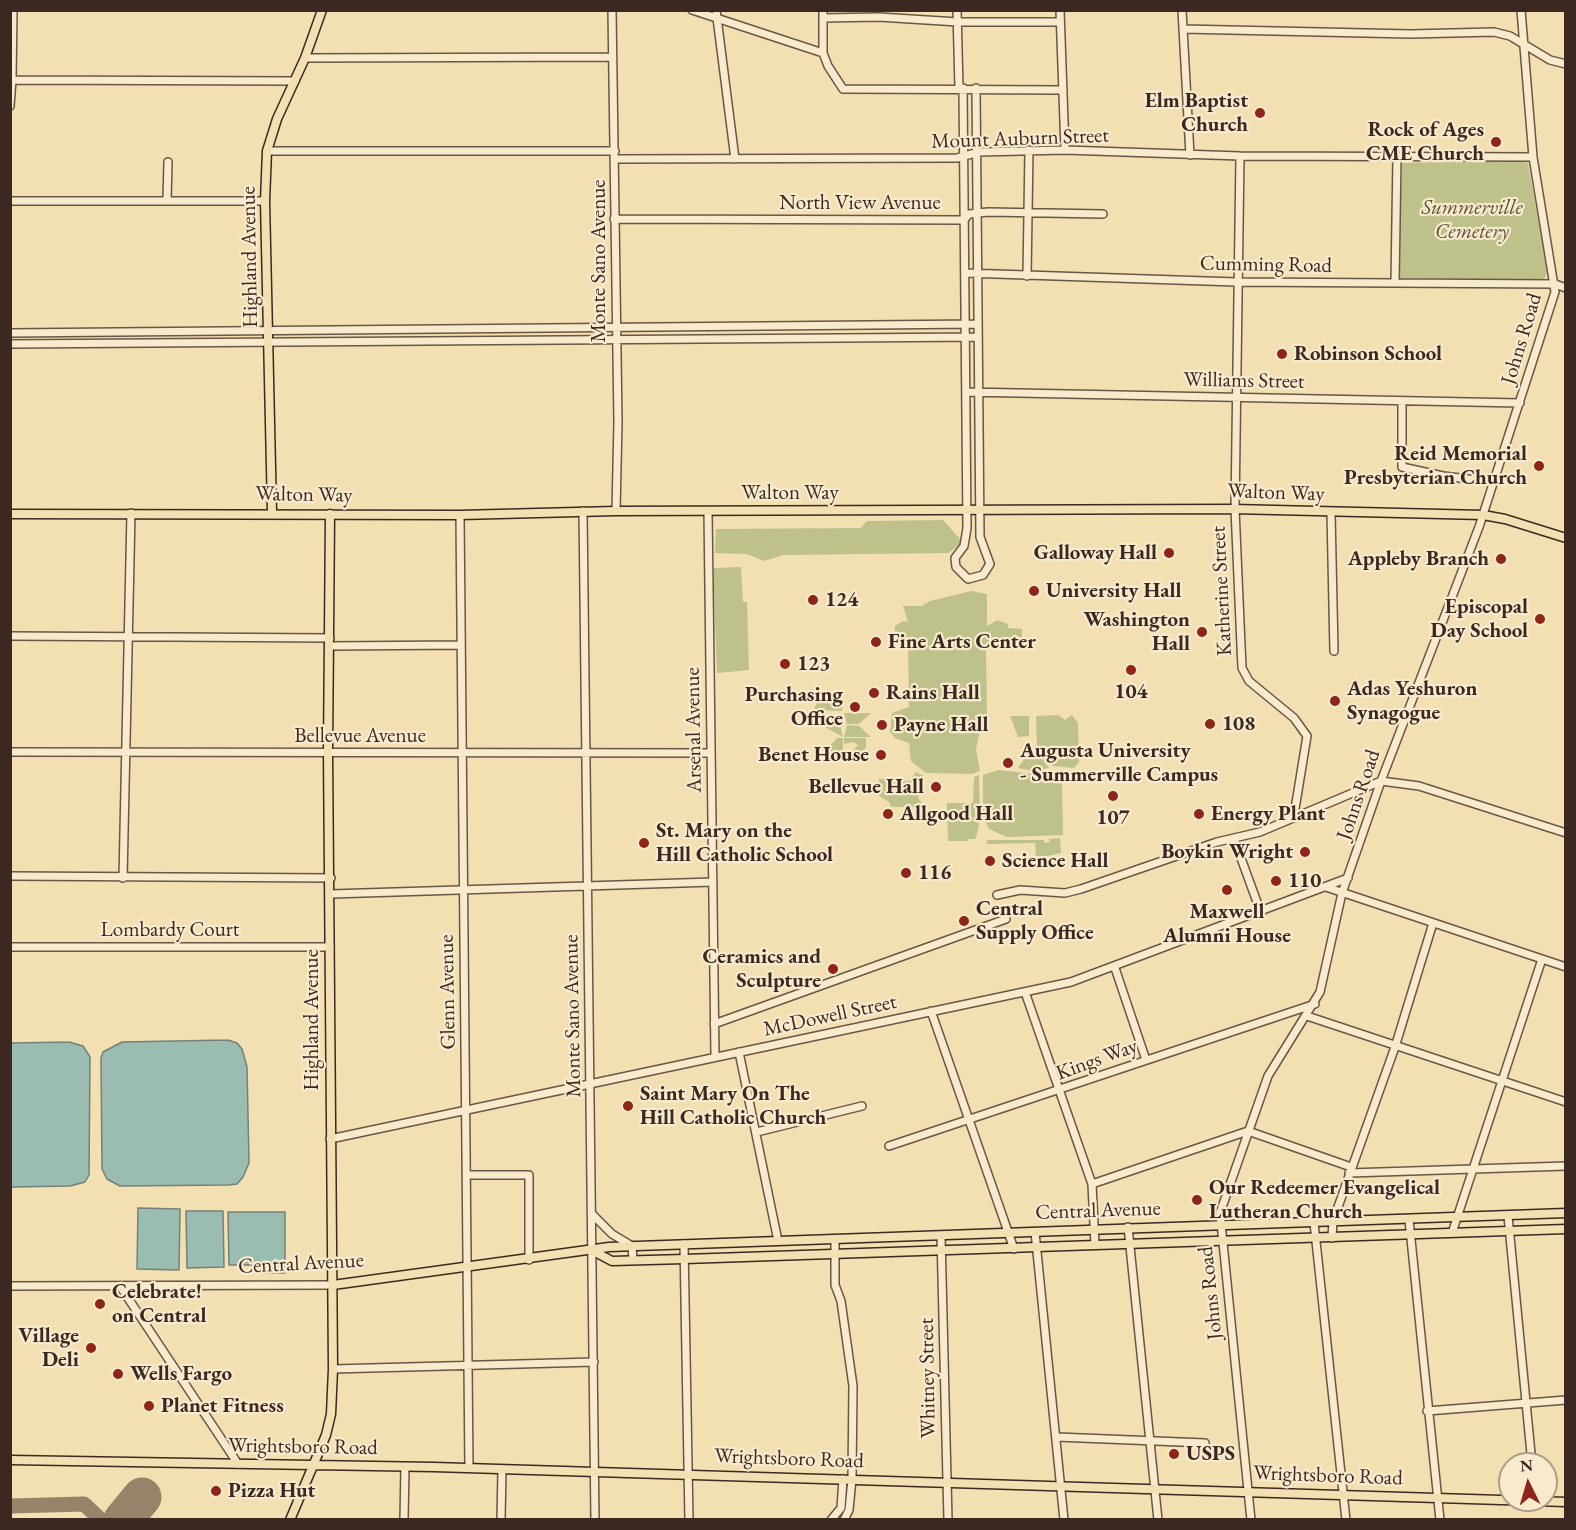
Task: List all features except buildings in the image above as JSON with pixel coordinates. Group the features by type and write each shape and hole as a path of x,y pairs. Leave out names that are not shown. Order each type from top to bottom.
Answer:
{"main road":[{"name":"Highland Avenue","path":"272,513 270,330 265,201 267,151 277,119 305,58 322,10"},
{"name":"Walton Way","path":"10,514 460,515 583,511 1235,509 1483,515 1505,519 1566,538"},
{"name":"Highland Avenue","path":"291,1520 314,1465 331,1414 333,1369 330,1138 331,878 328,753 330,514"},
{"name":"Central Avenue","path":"333,1285 632,1246 1566,1213"},
{"name":"Central Avenue","path":"592,1251 612,1261 1566,1229"},
{"name":"Wrightsboro Road","path":"10,1460 469,1468 1498,1500"}],"street":[{"name":"Monte Sano Avenue","path":"612,10 618,423 616,511"},
{"path":"692,10 716,14 824,53"},
{"path":"957,10 966,273 967,510 966,539 955,558 956,567 968,579 983,575 990,564 980,537 976,88"},
{"path":"1060,10 1065,150"},
{"path":"1182,10 1190,154"},
{"name":"Johns Road","path":"1251,1520 1222,1240 1220,1213 1222,1199 1268,1076 1315,1004 1342,893 1381,781 1483,515 1520,403 1555,284 1533,156 1521,10"},
{"path":"716,14 735,159"},
{"path":"1060,22 958,22 879,14 823,14 824,53 828,66 843,89 1063,90"},
{"path":"10,106 12,16"},
{"path":"1183,29 1411,34 1494,32 1523,42 1550,60 1566,64"},
{"path":"305,58 612,57"},
{"path":"12,80 295,81"},
{"path":"1027,276 1029,150"},
{"name":"Mount Auburn Street","path":"267,151 615,155 735,159 963,158 977,153 1029,150 1240,156 1533,156"},
{"name":"Katherine Street","path":"1240,156 1236,282 1235,509 1242,668 1249,681 1294,718 1307,736 1294,815"},
{"path":"1395,282 1397,157"},
{"path":"167,200 168,162"},
{"path":"10,201 265,201"},
{"name":"North View Avenue","path":"614,219 964,220 969,214 977,213 1027,211 1103,214"},
{"name":"Cumming Road","path":"966,273 1236,282 1555,284 1566,288"},
{"path":"10,333 978,324"},
{"path":"762,326 762,340"},
{"path":"844,326 844,339"},
{"path":"530,327 530,341"},
{"path":"392,328 393,342"},
{"path":"455,328 455,342"},
{"path":"136,332 136,343"},
{"path":"10,344 978,337"},
{"name":"Williams Street","path":"967,392 1520,403"},
{"path":"1402,401 1402,467 1443,476 1493,482"},
{"path":"967,446 980,447"},
{"name":"Monte Sano Avenue","path":"583,511 595,1520"},
{"name":"Arsenal Avenue","path":"708,511 715,1056"},
{"path":"123,878 131,513"},
{"path":"1330,513 1334,651"},
{"name":"Glenn Avenue","path":"460,515 469,1468"},
{"path":"10,636 461,645"},
{"name":"Bellevue Avenue","path":"10,752 710,753"},
{"path":"997,895 1020,890 1065,893 1217,842 1260,832 1294,815 1381,781 1419,786 1566,833"},
{"path":"1234,839 1261,912"},
{"path":"10,876 331,878"},
{"name":"McDowell Street","path":"330,1138 1071,982 1115,968 1348,878"},
{"path":"331,894 713,882"},
{"path":"1326,887 1566,967"},
{"path":"714,1024 1006,919"},
{"path":"1332,1238 1333,1221 1395,1047 1433,923"},
{"name":"Lombardy Court","path":"10,947 330,947"},
{"path":"1452,1233 1542,959"},
{"path":"1115,968 1146,1060"},
{"path":"1025,992 1092,1184 1095,1245"},
{"name":"Kings Way","path":"889,1146 1315,1004"},
{"path":"931,1011 1006,1232 1014,1249"},
{"path":"1307,1016 1566,1102"},
{"path":"739,1052 778,1240"},
{"path":"756,1131 862,1106"},
{"path":"1092,1184 1248,1131 1350,1170 1472,1170 1566,1166"},
{"path":"467,1175 529,1175 529,1260"},
{"path":"592,1214 612,1234 632,1246 633,1260"},
{"path":"1508,1216 1531,1452"},
{"path":"1409,1220 1440,1520"},
{"path":"1314,1223 1346,1520"},
{"path":"1128,1227 1158,1520"},
{"path":"1035,1232 1064,1520"},
{"name":"Whitney Street","path":"941,1236 948,1520"},
{"path":"835,1240 835,1285 841,1301 854,1386 848,1479 849,1510 844,1520"},
{"path":"684,1244 689,1520"},
{"name":"Central Avenue","path":"10,1286 333,1285"},
{"path":"120,1286 238,1464"},
{"path":"333,1369 594,1362"},
{"path":"1427,1411 1566,1400"},
{"path":"1057,1437 1205,1443"},
{"path":"404,1520 405,1467"},
{"path":"501,1520 502,1469"},
{"path":"831,1520 841,1508 848,1479"}],"green space":[{"name":"Summerville Cemetery","path":"1513,160 1528,163 1547,271 1545,278 1540,280 1398,278 1402,163"},
{"path":"943,520 961,540 960,544 948,553 783,555 764,561 747,554 715,553 716,529 861,528 867,521"},
{"path":"741,567 743,602 747,602 749,670 717,673 713,568"},
{"path":"971,591 987,594 987,626 997,620 1008,624 1008,628 1022,629 1022,646 986,648 987,714 976,726 980,731 976,749 980,771 972,774 926,773 911,761 909,743 895,738 890,732 892,713 909,707 908,639 895,639 895,626 903,621 908,622 903,606 922,606 930,601"},
{"path":"820,692 843,692 842,711 814,710"},
{"path":"844,713 871,713 859,724 847,724"},
{"path":"842,714 840,725 843,737 825,727 825,722"},
{"path":"1058,715 1065,720 1072,715 1078,723 1079,762 1074,768 1053,766 1044,760 1037,747 1036,716"},
{"path":"1010,716 1029,716 1029,736 1018,737"},
{"path":"847,725 859,726 871,737 844,737"},
{"path":"837,738 843,738 843,752 829,752 829,747"},
{"path":"844,738 866,738 866,747 861,755 853,758 853,751 858,745 853,742 844,744"},
{"path":"1033,747 1049,768 1033,771 1018,768"},
{"path":"999,770 1033,774 1053,771 1059,774 1062,783 1063,835 1007,837 989,829 983,817 983,775"},
{"path":"916,772 924,776 917,788 919,800 922,802 915,807 891,807 889,802 879,796 879,779 909,781"},
{"path":"979,775 980,819 975,839 948,841 947,803 973,803 974,777"},
{"path":"1060,838 1061,853 1048,856 1036,856 1035,843 986,844 988,840 1044,840 1045,843 1050,842 1049,839"}],"water":[{"path":"228,1040 237,1043 242,1049 247,1067 249,1163 237,1184 120,1186 107,1179 102,1169 101,1058 103,1052 122,1042"},
{"path":"69,1042 83,1046 90,1057 89,1175 85,1182 70,1186 11,1187 11,1043"},
{"path":"138,1208 180,1209 179,1270 137,1269"},
{"path":"186,1211 223,1211 224,1267 187,1268"},
{"path":"228,1212 285,1212 285,1273 257,1273 257,1265 229,1265"}],"taxiway":[{"path":"10,1506 84,1504 101,1520"}],"runway":[{"path":"123,1520 142,1497"}],"place":[{"name":"Elm Baptist Church","path":"1260,113"},
{"name":"Rock of Ages CME Church","path":"1496,142"},
{"name":"Robinson School","path":"1282,354"},
{"name":"Reid Memorial Presbyterian Church","path":"1539,466"},
{"name":"Galloway Hall","path":"1169,553"},
{"name":"Appleby Branch","path":"1501,559"},
{"name":"University Hall","path":"1034,591"},
{"name":"124","path":"813,600"},
{"name":"Episcopal Day School","path":"1540,619"},
{"name":"Washington Hall","path":"1202,632"},
{"name":"Fine Arts Center","path":"876,642"},
{"name":"123","path":"785,664"},
{"name":"104","path":"1131,670"},
{"name":"Rains Hall","path":"874,693"},
{"name":"Adas Yeshuron Synagogue","path":"1335,701"},
{"name":"Purchasing Office","path":"855,707"},
{"name":"108","path":"1210,724"},
{"name":"Payne Hall","path":"882,725"},
{"name":"Benet House","path":"881,755"},
{"name":"Augusta University - Summerville Campus","path":"1008,763"},
{"name":"Bellevue Hall","path":"936,787"},
{"name":"107","path":"1113,796"},
{"name":"Allgood Hall","path":"888,814"},
{"name":"Energy Plant","path":"1199,814"},
{"name":"St. Mary on the Hill Catholic School","path":"644,843"},
{"name":"Boykin Wright","path":"1305,852"},
{"name":"Science Hall","path":"990,861"},
{"name":"116","path":"906,873"},
{"name":"110","path":"1276,881"},
{"name":"Maxwell Alumni House","path":"1227,890"},
{"name":"Central Supply Office","path":"964,921"},
{"name":"Ceramics and Sculpture","path":"833,969"},
{"name":"Saint Mary On The Hill Catholic Church","path":"628,1106"},
{"name":"Our Redeemer Evangelical Lutheran Church","path":"1197,1200"},
{"name":"Celebrate! on Central","path":"100,1304"},
{"name":"Village Deli","path":"91,1348"},
{"name":"Wells Fargo","path":"118,1374"},
{"name":"Planet Fitness","path":"149,1406"},
{"name":"USPS","path":"1174,1454"},
{"name":"Pizza Hut","path":"216,1491"}]}
